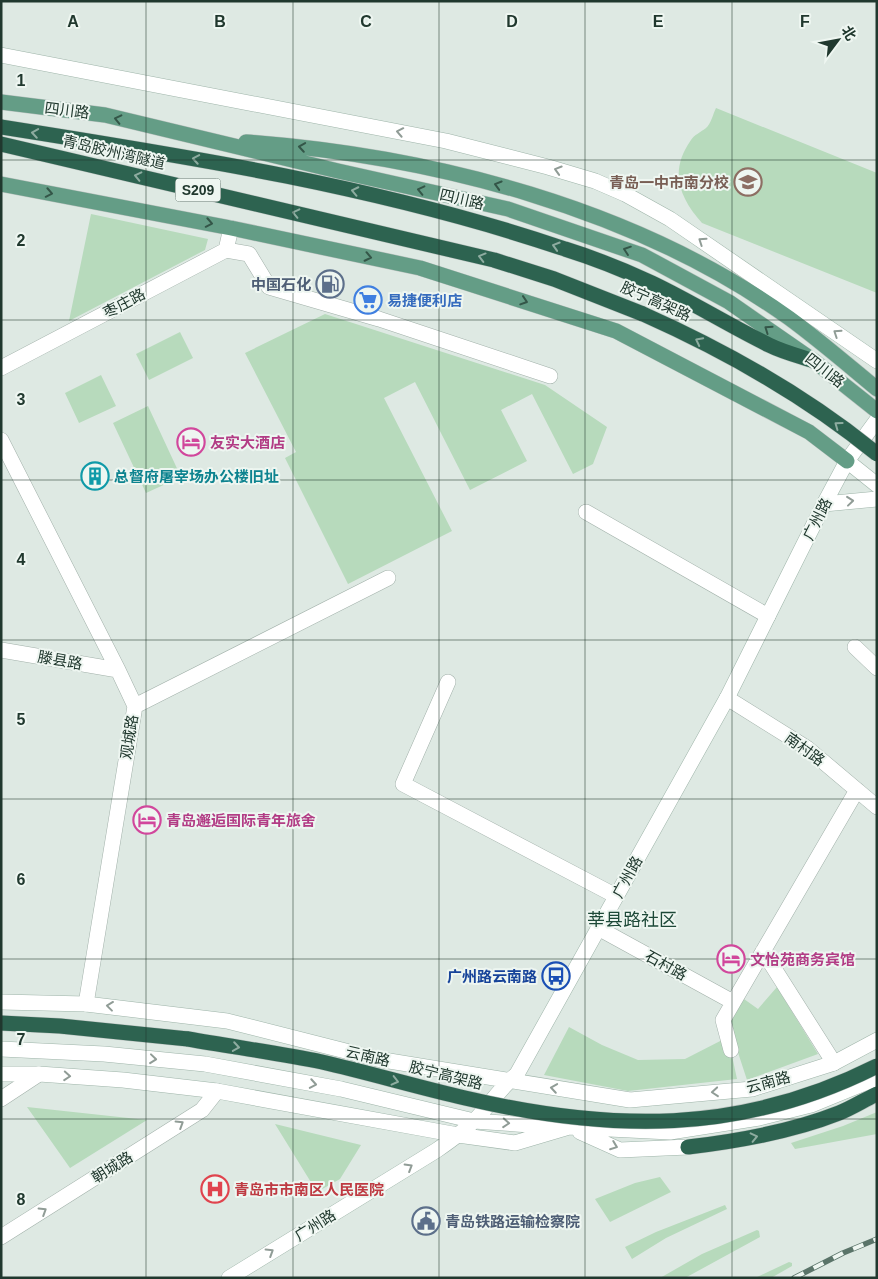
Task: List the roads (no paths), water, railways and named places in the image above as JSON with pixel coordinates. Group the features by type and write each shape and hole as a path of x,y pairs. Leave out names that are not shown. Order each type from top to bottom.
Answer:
{"highway":[{"path":"1,128 108,144 267,172 403,202 500,229 566,249 650,282 771,346 814,361"},
{"name":"青岛胶州湾隧道","path":"1,144 395,236"},
{"name":"胶宁高架路","path":"395,236 529,271 597,295 643,314 708,345 765,377 829,418 877,454"},
{"name":"胶宁高架路","path":"1,1024 60,1026 188,1039 321,1062 495,1104 567,1117 624,1122 677,1122 752,1111 826,1089 877,1066"},
{"path":"688,1147 733,1142 784,1130 838,1113 877,1094"}],"main road":[{"name":"四川路","path":"1,102 105,115 338,171 508,209 642,255 729,302 814,361 877,411"},
{"path":"200,138 295,146 419,166 494,183 560,203 659,243 734,283 788,318 877,389"},
{"path":"1,184 231,228 420,268 616,331 809,432 847,462"}],"street":[{"path":"1,55 446,141 548,167 594,182 625,194 670,219 877,361"},
{"path":"231,228 226,250 248,254 269,287 379,319 550,376"},
{"name":"枣庄路","path":"1,368 226,250"},
{"name":"广州路","path":"229,1278 437,1150 474,1121 508,1081 517,1074 727,698 847,462 877,420"},
{"name":"观城路","path":"1,440 135,706 86,1004"},
{"path":"847,462 877,485"},
{"path":"824,504 877,498"},
{"path":"586,512 768,616"},
{"path":"135,706 388,578"},
{"path":"855,647 877,668"},
{"name":"滕县路","path":"1,650 118,670"},
{"path":"448,682 403,784 616,896"},
{"name":"南村路","path":"727,698 807,748 877,808"},
{"path":"731,1050 723,1020 857,790"},
{"name":"石村路","path":"598,928 733,1002"},
{"path":"763,951 834,1063"},
{"name":"云南路","path":"1,1002 86,1004 227,1021 377,1059 630,1100 752,1089 834,1063 877,1040"},
{"path":"1,1049 104,1054 205,1064 342,1089 474,1121 569,1128 670,1132 759,1118 811,1105 877,1078"},
{"path":"1,1074 39,1074 123,1080 217,1091 458,1135 515,1143 569,1128 620,1150 688,1147"},
{"path":"1,1098 39,1074"},
{"name":"朝城路","path":"1,1237 202,1110 217,1091"}],"railway":[{"path":"794,1278 843,1253 877,1239"}],"place":[{"name":"青岛一中市南分校","path":"748,182"},
{"name":"中国石化","path":"330,284"},
{"name":"易捷便利店","path":"368,300"},
{"name":"友实大酒店","path":"191,442"},
{"name":"总督府屠宰场办公楼旧址","path":"95,476"},
{"name":"青岛邂逅国际青年旅舍","path":"147,820"},
{"name":"文怡苑商务宾馆","path":"731,959"},
{"name":"广州路云南路","path":"556,976"},
{"name":"青岛市市南区人民医院","path":"215,1189"},
{"name":"青岛铁路运输检察院","path":"426,1221"}],"district":[{"name":"莘县路社区","path":"632,920"}]}
